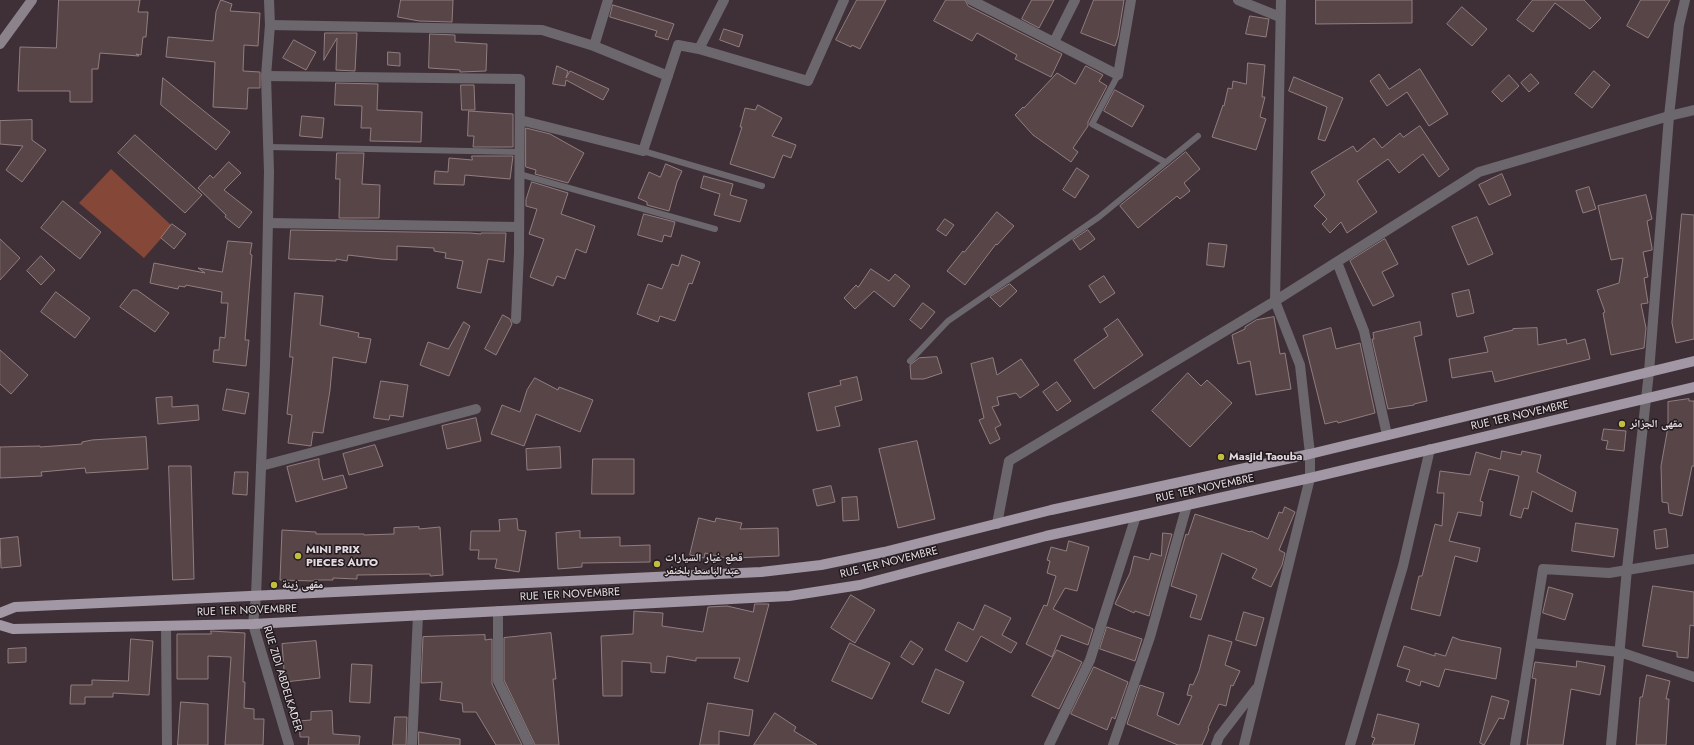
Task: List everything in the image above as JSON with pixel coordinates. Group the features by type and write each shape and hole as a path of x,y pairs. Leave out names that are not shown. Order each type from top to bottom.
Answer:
{"main road":[{"path":"1,41 32,0"},
{"path":"0,613 15,607 761,572 829,564 884,552 1051,510 1310,454 1694,361"},
{"name":"RUE 1ER NOVEMBRE","path":"0,626 13,629 253,624 789,596 860,585 988,550 1310,478 1694,387"}],"street":[{"name":"RUE ZIDI ABDELKADER","path":"269,0 270,25 266,76 268,223 262,466 256,596 253,624 289,745"},
{"path":"594,46 608,0"},
{"path":"700,49 724,0"},
{"path":"520,120 643,151 678,45 700,49 808,81 844,0"},
{"path":"971,0 1118,75 1131,0"},
{"path":"1054,42 1075,0"},
{"path":"1238,0 1280,17"},
{"path":"1244,745 1310,478 1310,454 1300,365 1275,301 1281,0"},
{"path":"1611,745 1627,569 1649,372 1669,116 1679,26 1685,0"},
{"path":"270,25 542,30 594,46 668,76"},
{"path":"266,76 520,79 519,252 516,319"},
{"path":"997,524 1010,460 1275,301 1479,172 1694,110"},
{"path":"268,223 518,227"},
{"path":"1337,262 1364,331 1387,435"},
{"path":"262,466 476,409"},
{"path":"1350,745 1403,566 1430,449"},
{"path":"1113,745 1150,637 1187,505"},
{"path":"1050,745 1090,660 1136,516"},
{"path":"1515,745 1542,569 1609,573 1694,559"},
{"path":"498,611 498,681 529,745"},
{"path":"412,745 418,615"},
{"path":"166,626 167,745"},
{"path":"1531,643 1620,652 1694,677"},
{"path":"1216,745 1219,737 1258,686"}],"lane":[{"path":"1118,75 1092,124 1165,162"},
{"path":"910,361 948,321 1099,217 1198,136"},
{"path":"268,147 520,152"},
{"path":"643,151 762,186"},
{"path":"519,174 715,229"}],"shaded area":[{"path":"111,169 172,226 144,258 79,203"}],"building":[{"path":"59,0 140,0 138,12 148,12 146,37 143,37 141,55 100,53 98,69 92,69 92,102 70,102 70,91 18,91 20,47 56,48"},
{"path":"221,0 232,4 230,11 260,13 258,46 244,45 243,71 260,72 260,88 248,88 247,109 213,107 215,62 166,57 168,37 213,41 216,12"},
{"path":"401,0 453,0 452,22 419,21 398,17"},
{"path":"857,0 886,0 860,49 852,45 851,47 836,40"},
{"path":"946,0 965,0 968,6 1062,54 1051,77 1015,59 1017,55 977,33 972,41 934,21"},
{"path":"1032,0 1054,0 1039,28 1022,19"},
{"path":"1094,0 1124,0 1118,37 1115,46 1081,33"},
{"path":"1316,0 1412,0 1412,23 1316,24"},
{"path":"1533,0 1584,0 1601,18 1590,29 1555,3 1533,32 1517,20"},
{"path":"1641,0 1670,0 1648,38 1627,26"},
{"path":"613,5 674,24 668,40 655,36 657,31 610,17"},
{"path":"1462,7 1487,29 1472,46 1447,24"},
{"path":"1250,16 1269,19 1266,37 1246,34"},
{"path":"724,29 743,35 739,47 720,40"},
{"path":"325,33 357,33 355,71 336,70 337,38 324,60"},
{"path":"430,34 455,35 455,42 487,44 486,71 460,72 460,70 429,68"},
{"path":"294,40 316,52 306,70 283,58"},
{"path":"388,52 400,53 400,66 388,65"},
{"path":"1248,63 1265,65 1262,97 1265,97 1260,117 1266,119 1256,150 1212,137 1223,105 1224,106 1228,88 1232,89 1233,81 1246,84"},
{"path":"557,66 568,71 566,78 570,71 609,89 603,100 566,80 565,86 553,84"},
{"path":"1086,66 1103,75 1099,81 1107,86 1088,122 1088,126 1073,148 1078,152 1071,162 1033,135 1015,115 1023,107 1024,108 1057,73 1075,84"},
{"path":"1420,69 1448,114 1429,126 1407,92 1387,106 1370,81 1379,74 1389,89"},
{"path":"1594,71 1610,85 1592,108 1575,94"},
{"path":"1531,74 1539,83 1529,92 1521,83"},
{"path":"1509,75 1519,86 1502,102 1492,92"},
{"path":"1294,77 1343,98 1325,141 1318,139 1327,107 1289,91"},
{"path":"163,78 230,132 216,150 161,105"},
{"path":"336,83 378,84 377,110 422,112 421,142 370,141 371,128 361,128 362,106 335,105"},
{"path":"461,85 474,85 475,110 462,110"},
{"path":"1115,90 1144,106 1132,127 1104,111"},
{"path":"758,105 782,118 772,136 796,145 791,158 783,155 774,178 730,164 742,127 740,127 745,108 755,110"},
{"path":"469,111 513,114 513,147 473,147 474,136 468,136"},
{"path":"302,116 324,118 322,138 300,136"},
{"path":"32,120 32,140 46,150 22,182 6,170 23,146 0,144 0,121"},
{"path":"1420,126 1449,169 1439,177 1423,154 1399,173 1388,159 1357,181 1377,212 1347,233 1341,222 1330,233 1322,224 1327,219 1314,206 1325,195 1311,172 1353,146 1357,152 1374,138 1382,148 1400,133 1403,137"},
{"path":"526,128 550,134 584,153 568,183 535,174 536,170 526,167"},
{"path":"135,135 202,195 185,213 118,153"},
{"path":"1186,152 1200,169 1184,183 1190,191 1180,199 1177,196 1138,228 1120,206"},
{"path":"337,153 364,153 362,184 380,185 379,218 339,218 340,179 336,179"},
{"path":"472,156 513,156 510,179 465,175 464,185 434,184 435,171 448,172 449,158 472,160"},
{"path":"229,162 241,173 224,190 252,212 239,228 225,217 226,215 198,188 210,175 213,178"},
{"path":"666,164 682,171 677,182 669,211 647,205 647,202 638,198 649,172 660,177"},
{"path":"1077,168 1089,176 1075,198 1063,190"},
{"path":"1502,174 1511,195 1489,205 1479,185"},
{"path":"704,176 733,184 730,195 747,200 740,222 714,215 720,194 701,188"},
{"path":"532,182 568,193 561,214 595,226 586,253 576,249 565,279 557,276 553,286 530,277 544,239 529,234 537,209 526,206 526,200"},
{"path":"1589,187 1596,209 1583,213 1576,191"},
{"path":"1646,195 1652,219 1647,221 1652,250 1643,252 1648,277 1644,278 1648,303 1641,304 1646,328 1644,348 1611,355 1603,313 1605,312 1597,290 1619,283 1623,258 1611,260 1598,206"},
{"path":"63,201 101,232 80,259 41,228"},
{"path":"997,212 1014,226 997,245 996,244 965,285 947,271"},
{"path":"644,214 675,222 671,237 664,235 662,242 638,235"},
{"path":"1682,214 1694,215 1694,339 1676,343 1672,323"},
{"path":"1477,217 1493,254 1468,265 1452,227"},
{"path":"945,219 954,225 946,236 937,230"},
{"path":"172,224 186,234 174,249 161,238"},
{"path":"291,230 481,234 506,233 504,262 488,259 481,293 457,288 463,261 445,258 446,253 434,251 434,248 397,246 397,260 348,255 347,261 336,259 336,261 289,259"},
{"path":"1088,230 1095,239 1080,250 1073,240"},
{"path":"0,239 20,258 0,280"},
{"path":"1385,239 1398,264 1382,272 1394,296 1373,306 1350,261"},
{"path":"228,241 252,243 250,254 252,255 245,340 249,340 246,366 213,362 214,350 219,350 220,337 225,338 228,303 221,303 222,292 186,285 185,287 179,286 178,289 150,283 154,263 205,273 198,268 222,272"},
{"path":"1209,243 1227,245 1224,267 1207,265"},
{"path":"682,255 700,262 692,284 689,283 675,321 660,316 658,322 637,314 648,284 662,289 672,264 678,266"},
{"path":"41,256 55,270 41,285 27,271"},
{"path":"871,269 889,281 895,274 910,286 894,307 874,291 855,309 844,298 856,285 858,287"},
{"path":"1104,276 1115,293 1100,303 1089,286"},
{"path":"1010,284 1017,291 1000,307 990,297"},
{"path":"133,290 137,290 169,313 155,332 120,307"},
{"path":"1469,290 1474,313 1457,317 1452,294"},
{"path":"56,292 90,318 75,338 41,312"},
{"path":"295,293 323,296 320,325 359,333 358,337 371,339 366,363 333,357 330,390 323,433 313,432 311,446 288,443 292,415 287,414 293,357 290,357"},
{"path":"923,303 935,312 921,329 910,320"},
{"path":"503,315 510,319 512,324 496,355 485,349"},
{"path":"1274,317 1280,354 1285,353 1291,389 1256,395 1250,361 1238,364 1232,335 1245,329 1245,327 1256,320"},
{"path":"1118,319 1143,355 1094,389 1074,360 1108,336 1104,329"},
{"path":"464,322 470,326 449,376 420,365 428,342 448,349"},
{"path":"1420,322 1422,335 1414,337 1427,401 1414,405 1388,409 1372,339 1374,339 1373,333"},
{"path":"1331,328 1336,349 1360,343 1375,413 1338,423 1337,421 1325,424 1303,336"},
{"path":"1537,328 1538,345 1566,339 1567,344 1585,339 1590,359 1495,382 1492,371 1452,378 1449,359 1488,352 1484,337 1513,329"},
{"path":"0,350 28,375 11,394 0,384"},
{"path":"937,357 942,373 924,379 911,379 910,365 919,358"},
{"path":"993,358 997,375 1021,359 1039,385 1020,398 1016,393 997,397 999,405 992,407 1001,425 995,428 1000,439 990,444 979,420 984,418 971,364"},
{"path":"1188,373 1201,386 1207,380 1232,403 1190,447 1152,411"},
{"path":"857,377 862,400 835,407 840,426 817,431 808,393 841,385 840,381"},
{"path":"535,378 558,390 559,387 593,400 580,432 536,414 524,446 491,434 502,405 520,412 527,390"},
{"path":"381,381 408,385 403,417 390,415 389,420 374,418"},
{"path":"1057,382 1071,401 1057,411 1043,392"},
{"path":"227,389 249,393 245,414 223,410"},
{"path":"172,397 172,407 198,405 199,420 158,424 156,398"},
{"path":"1689,399 1689,401 1694,401 1694,466 1692,466 1682,516 1669,513 1668,503 1662,502 1661,466 1668,427 1668,402"},
{"path":"476,418 481,441 447,449 442,426"},
{"path":"1604,429 1626,431 1624,451 1606,449 1608,441 1602,440"},
{"path":"146,437 148,469 86,473 85,468 41,472 42,476 0,478 0,447 40,447 82,444 82,442 92,440"},
{"path":"917,441 935,519 898,528 879,449"},
{"path":"375,445 383,466 349,475 343,454"},
{"path":"560,447 561,468 527,470 526,449"},
{"path":"1502,451 1521,455 1522,451 1541,455 1537,472 1576,492 1572,512 1532,491 1528,509 1524,508 1521,518 1510,515 1519,476 1489,469 1480,501 1483,502 1481,516 1458,512 1449,541 1480,548 1477,562 1455,556 1440,616 1411,609 1419,576 1422,576 1435,524 1442,526 1444,493 1437,493 1440,471 1470,475 1476,452 1500,459"},
{"path":"319,459 323,480 343,475 347,488 296,502 287,467"},
{"path":"593,459 634,459 634,494 592,494"},
{"path":"169,466 191,466 194,579 173,580"},
{"path":"235,472 248,472 247,495 233,494"},
{"path":"831,486 835,502 817,506 813,490"},
{"path":"857,497 859,520 843,521 842,498"},
{"path":"1285,507 1295,512 1279,550 1285,553 1282,565 1271,587 1252,578 1257,569 1222,553 1201,620 1190,617 1197,595 1171,586 1186,534 1188,535 1195,514 1250,532 1251,531 1268,539 1279,512 1282,513"},
{"path":"699,518 715,522 716,518 742,523 740,529 778,528 779,556 734,558 734,560 705,553 704,558 690,555"},
{"path":"517,519 518,530 526,531 519,572 495,568 497,559 478,559 479,550 470,550 471,531 500,531 499,520"},
{"path":"1576,523 1618,529 1614,557 1572,551"},
{"path":"419,527 419,529 440,527 443,575 357,575 357,579 333,578 333,580 314,581 280,580 282,530 316,532 316,534 364,535 394,534 394,528"},
{"path":"1666,529 1668,547 1656,549 1654,531"},
{"path":"580,531 580,538 620,537 620,546 650,545 650,562 582,563 582,567 558,569 556,533"},
{"path":"1163,533 1172,534 1149,616 1135,611 1134,613 1115,604 1130,573 1134,556 1149,560 1151,553 1161,556"},
{"path":"18,537 21,566 1,568 0,539"},
{"path":"1069,541 1089,547 1077,591 1065,588 1053,609 1093,629 1088,645 1061,635 1052,657 1026,644 1044,605 1047,606 1056,576 1047,573 1050,561 1047,560 1051,547 1066,551"},
{"path":"1653,586 1694,592 1694,626 1690,625 1688,658 1677,657 1677,652 1643,646"},
{"path":"1549,587 1573,594 1565,620 1543,613"},
{"path":"851,595 875,610 855,643 831,628"},
{"path":"755,604 769,604 748,682 734,678 740,658 696,658 696,661 667,656 665,673 651,672 651,663 622,661 622,696 603,696 601,636 633,634 634,611 663,613 662,626 703,632 708,607 727,606 753,612"},
{"path":"985,605 1011,618 1002,635 1017,643 1011,653 981,636 967,662 945,650 958,622 973,630"},
{"path":"1244,612 1264,618 1256,646 1236,640"},
{"path":"1107,627 1142,639 1135,661 1100,649"},
{"path":"211,631 245,633 243,682 245,682 244,708 254,709 254,719 264,719 263,745 225,745 231,657 208,656 208,679 177,679 177,634 211,634"},
{"path":"551,633 556,679 553,679 559,745 535,745 504,680 504,638"},
{"path":"485,635 485,640 492,639 492,684 522,745 496,745 476,712 463,712 462,703 440,700 442,682 421,683 423,637"},
{"path":"1209,635 1232,642 1225,665 1240,671 1233,686 1231,685 1226,706 1219,704 1202,745 1178,745 1127,724 1140,685 1164,693 1157,715 1179,725 1192,696 1187,695 1190,684 1193,685 1199,671"},
{"path":"1453,637 1460,640 1501,648 1496,679 1445,669 1439,687 1421,681 1420,686 1406,681 1410,670 1397,666 1404,646 1435,656 1435,653 1445,656"},
{"path":"131,639 153,641 149,695 113,693 113,697 85,697 85,704 70,704 71,685 92,685 92,680 128,681"},
{"path":"316,641 320,678 285,682 282,644"},
{"path":"911,641 923,649 913,665 901,657"},
{"path":"850,643 890,663 872,699 832,681"},
{"path":"26,648 26,662 8,663 8,649"},
{"path":"1057,650 1082,662 1059,709 1032,696"},
{"path":"1577,661 1605,666 1600,695 1571,689 1563,745 1527,745 1536,679 1532,678 1535,662 1576,667"},
{"path":"352,664 372,665 370,703 350,702"},
{"path":"1094,667 1128,682 1115,719 1112,717 1107,730 1071,714"},
{"path":"936,669 964,682 949,714 922,702"},
{"path":"1647,675 1670,681 1666,699 1669,699 1666,745 1636,745 1640,697 1642,697"},
{"path":"1492,696 1509,701 1504,719 1499,718 1484,745 1480,743"},
{"path":"181,702 208,704 208,745 178,745"},
{"path":"708,703 753,710 749,736 719,731 719,745 700,745"},
{"path":"332,711 333,734 360,736 359,745 308,745 309,737 300,737 299,721 311,720 311,712"},
{"path":"775,713 796,727 794,731 817,745 754,745"},
{"path":"1378,714 1419,724 1414,745 1372,745 1375,738 1372,737"},
{"path":"395,717 407,717 406,745 393,745"},
{"path":"419,732 460,739 460,745 419,745"}],"place":[{"name":"مقهى الجزائر","path":"1622,424"},
{"name":"Masjid Taouba","path":"1221,457"},
{"name":"MINI PRIX PIECES AUTO","path":"298,556"},
{"name":"قطع غيار السيارات عبد الباسط بلخنفر","path":"657,564"},
{"name":"مقهى زينة","path":"274,585"}]}
